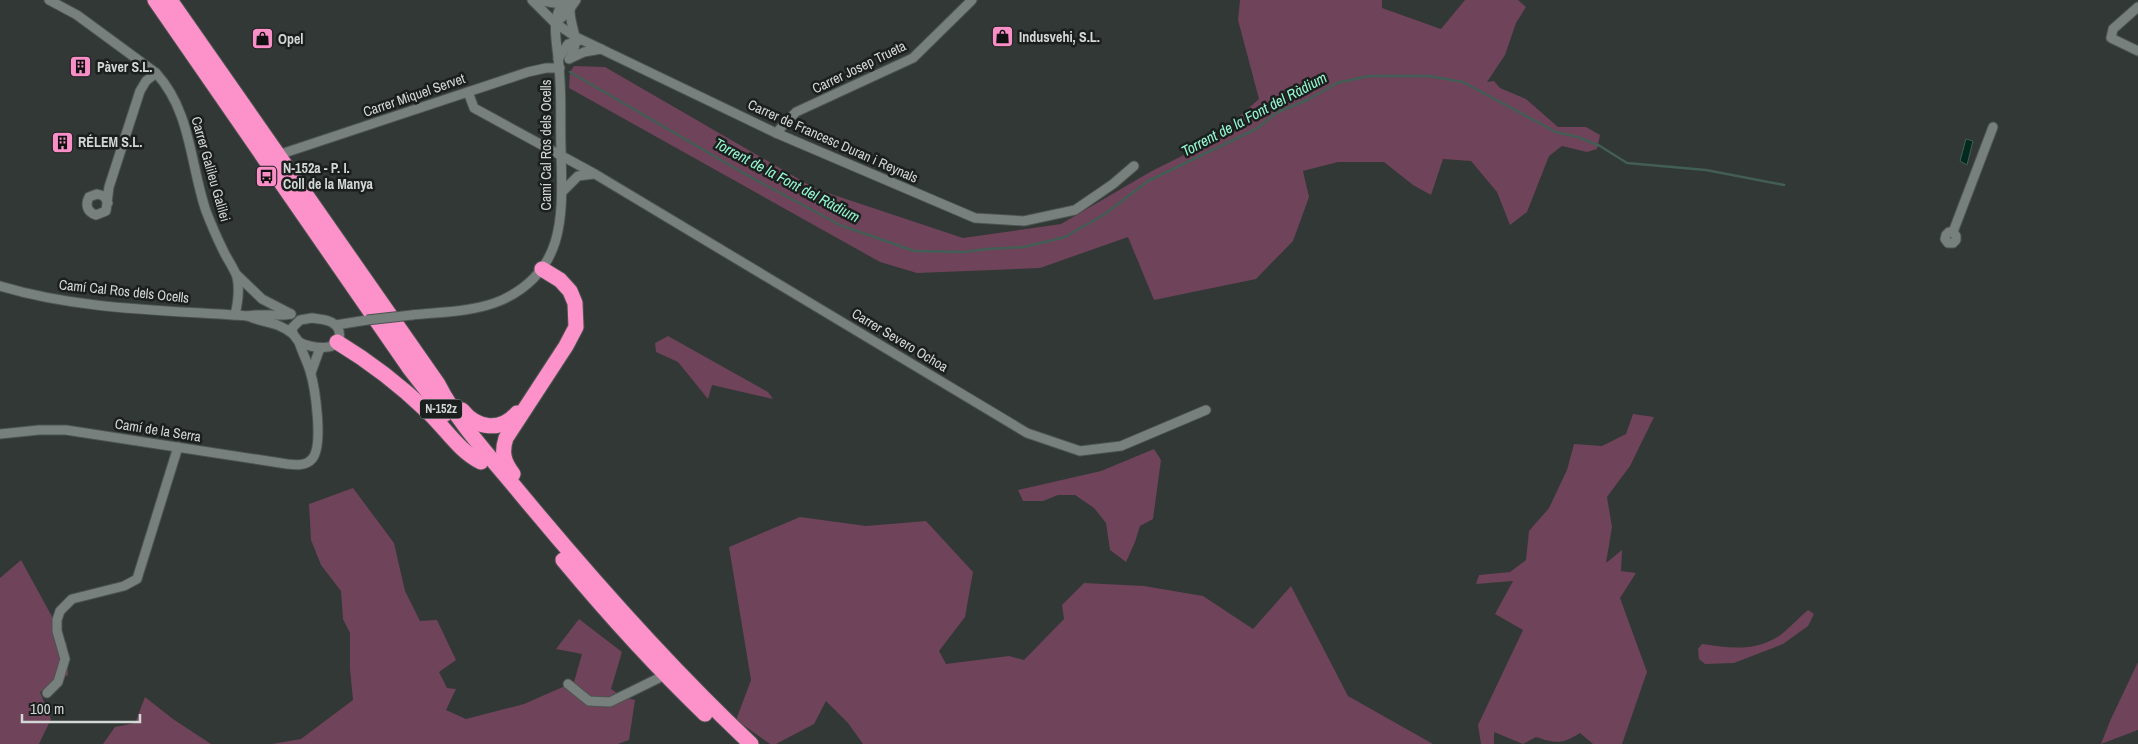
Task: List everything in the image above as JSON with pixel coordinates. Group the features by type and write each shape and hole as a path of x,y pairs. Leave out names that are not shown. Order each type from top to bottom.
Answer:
{"highway":[{"path":"147,0 172,31 184,42"},
{"name":"N-152z","path":"155,0 410,368 481,462 598,602 665,675 736,744"},
{"name":"N-152z","path":"170,0 438,384 444,396 485,450 608,597 677,672 751,744"},
{"path":"542,269 560,280 570,291 575,303 576,327 566,346 506,438 503,452 507,467 542,519"},
{"path":"337,342 356,353 407,392 469,456 481,462"},
{"path":"438,384 449,392 468,417 481,424 500,424 512,418 526,406"}],"street":[{"name":"Carrer Galileu Galilei","path":"51,0 77,16 156,73 166,83 184,121 206,211 221,247 236,275 262,299 300,320"},
{"name":"Carrer de Francesc Duran i Reynals","path":"532,0 555,23 578,39 603,49 776,133 975,218 1024,220 1075,210 1113,184 1134,166"},
{"path":"536,0 554,3 570,2"},
{"name":"Carrer Josep Trueta","path":"776,133 796,112 913,58 972,0"},
{"path":"555,23 570,2"},
{"path":"559,64 568,44 578,39 570,20 570,2"},
{"path":"2138,7 2113,29 2111,38 2138,51"},
{"name":"Camí Cal Ros dels Ocells","path":"336,325 473,308 502,300 526,285 542,269 556,237 563,191 559,64 555,23"},
{"name":"Camí Cal Ros dels Ocells","path":"569,59 575,50 578,39"},
{"name":"Camí Cal Ros dels Ocells","path":"559,64 584,52 603,49"},
{"name":"Carrer Miquel Servet","path":"278,155 537,69 559,64"},
{"path":"109,186 93,195 87,201 86,206 92,214 103,213 108,203 109,186 140,91 146,81 156,73"},
{"name":"Carrer Severo Ochoa","path":"468,92 474,108 595,174 1027,433 1080,451 1121,446 1206,410"},
{"path":"1953,232 1992,127"},
{"path":"563,191 578,176 595,174"},
{"path":"97,194 104,196 108,203"},
{"name":"Carrer Galileu Galilei","path":"235,315 239,296 236,275"},
{"name":"Camí Cal Ros dels Ocells","path":"0,286 63,300 107,306 248,316 257,314 282,316 291,314"},
{"name":"Camí Cal Ros dels Ocells","path":"248,316 256,320 283,326 293,334"},
{"path":"299,342 320,348 333,346 337,342 339,334 336,325 330,321 300,320 292,328 311,373"},
{"path":"311,373 320,348"},
{"name":"Camí de la Serra","path":"0,434 39,430 66,430 297,465 311,461 316,454 318,446 311,373"},
{"path":"47,693 58,682 65,659 57,631 56,620 60,611 72,599 124,586 137,579 178,447"},
{"path":"568,684 589,702 610,702 665,675"}],"shaded area":[{"path":"1240,0 1382,0 1382,8 1441,29 1465,0 1518,0 1526,7 1516,23 1505,55 1487,82 1494,81 1500,88 1526,99 1558,127 1586,127 1600,135 1597,149 1587,152 1562,146 1549,156 1527,212 1510,225 1497,192 1471,161 1443,159 1431,195 1413,185 1384,162 1338,162 1303,171 1309,197 1293,241 1256,279 1154,300 1128,237 1040,268 917,273 880,262 569,88 570,72 574,66 605,67 816,189 963,238 1061,224 1150,172 1210,142 1259,99 1238,20"},
{"path":"1966,139 1973,141 1967,165 1960,161"},
{"path":"668,336 768,392 773,399 712,385 708,399 678,362 656,352 655,343"},
{"path":"1633,414 1654,417 1630,466 1607,497 1612,527 1606,563 1622,550 1621,571 1636,573 1620,598 1647,672 1622,744 1593,744 1580,733 1559,742 1536,737 1523,744 1494,732 1494,744 1481,744 1478,725 1523,630 1495,614 1513,581 1476,584 1479,575 1510,572 1526,560 1529,531 1549,508 1567,470 1574,444 1602,446 1626,434"},
{"path":"1154,449 1161,460 1153,519 1140,526 1126,562 1110,550 1106,523 1094,508 1075,495 1058,495 1043,501 1023,501 1018,490 1101,471"},
{"path":"353,488 394,543 405,591 420,621 437,620 456,660 439,672 447,688 456,689 446,710 466,719 524,704 574,682 582,654 556,649 579,619 622,652 611,689 623,697 635,700 629,740 618,744 272,744 301,739 353,700 350,669 350,633 343,619 341,591 321,565 311,540 309,504"},
{"path":"800,517 866,526 926,521 973,572 965,617 939,651 946,664 1009,656 1024,660 1064,619 1062,605 1084,583 1144,586 1203,596 1253,629 1291,586 1348,696 1433,744 863,744 848,723 826,701 814,724 776,744 770,744 736,720 751,680 729,547"},
{"path":"21,560 67,644 68,675 40,692 51,719 39,744 0,744 0,578"},
{"path":"1808,610 1814,614 1808,626 1783,644 1734,663 1705,664 1699,659 1698,649 1702,644 1742,648 1770,641 1783,633"},
{"path":"2138,662 2138,730 2101,744 2110,721"},
{"path":"145,697 173,719 211,744 103,744 115,727 135,723"}],"waterway":[{"name":"Torrent de la Font del Ràdium","path":"570,72 745,174 840,225 914,251 964,252 1024,247 1065,237 1105,214 1148,181 1256,129 1278,112 1307,100 1337,83 1369,76 1429,76 1463,82 1556,132 1578,137 1600,146 1627,163 1706,170 1784,185"}],"place":[{"name":"Indusvehi, S.L.","path":"1003,37"},
{"name":"Opel","path":"262,39"},
{"name":"Pàver S.L.","path":"81,67"},
{"name":"RÉLEM S.L.","path":"62,142"},
{"name":"N-152a - P. I. Coll de la Manya","path":"267,176"}]}
